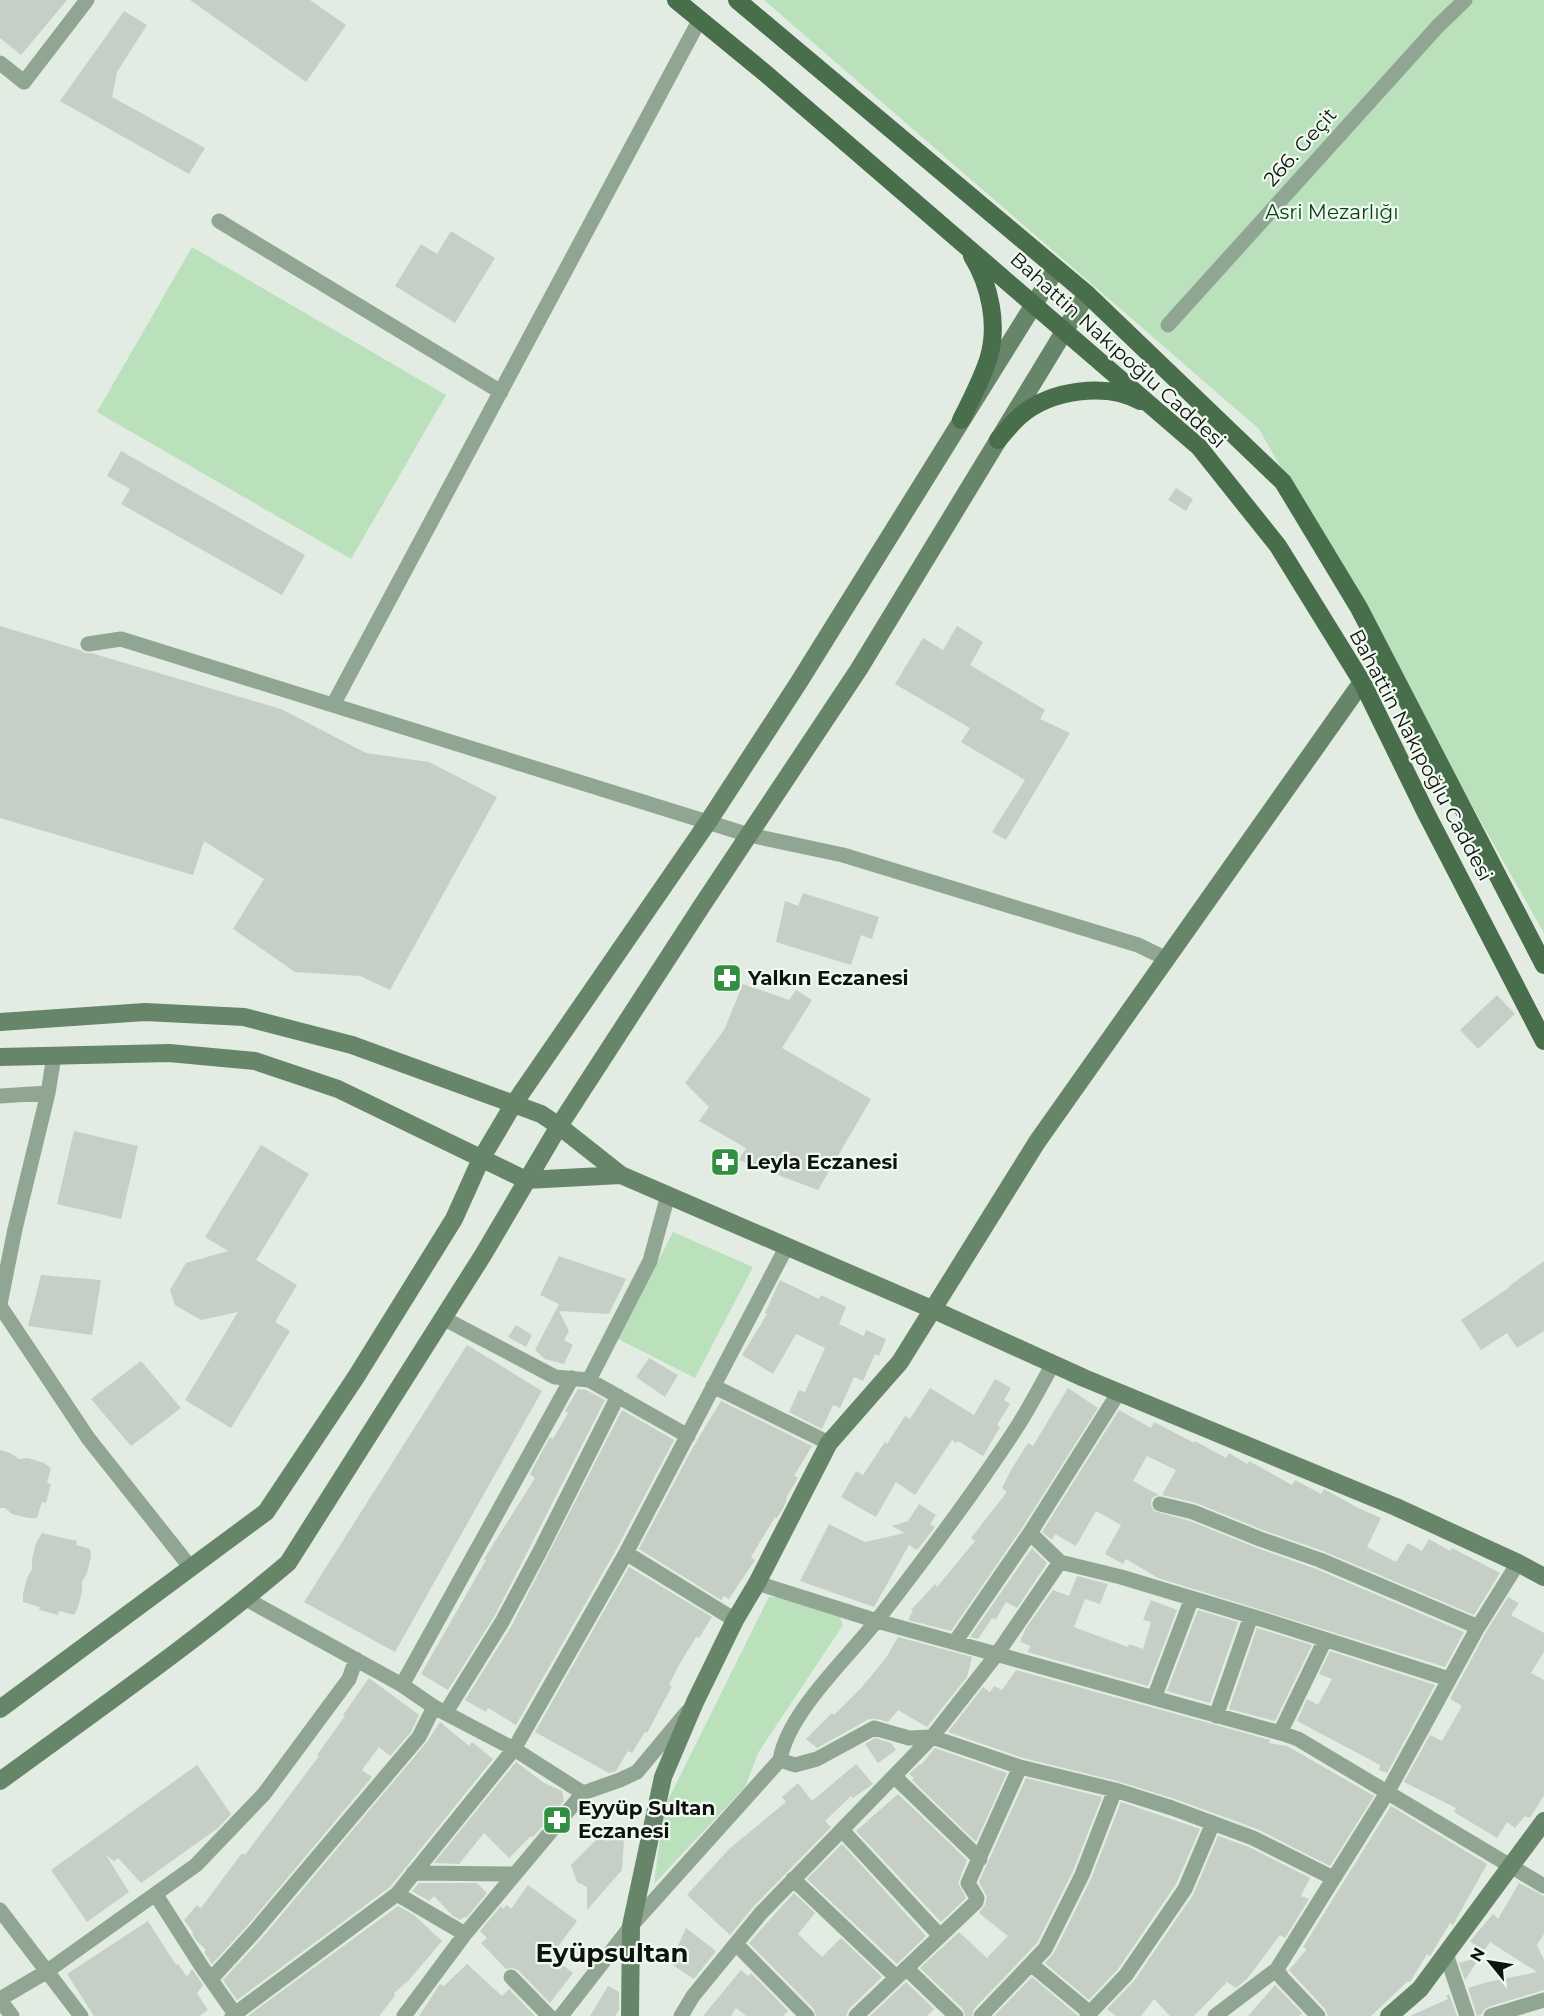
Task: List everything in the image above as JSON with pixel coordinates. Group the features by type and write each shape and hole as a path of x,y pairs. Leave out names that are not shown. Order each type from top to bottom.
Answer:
{"main road":[{"name":"Bahattin Nakıpoğlu Caddesi","path":"676,0 1199,447 1278,546 1362,682 1425,811 1544,1041"},
{"name":"Bahattin Nakıpoğlu Caddesi","path":"736,0 1087,294 1283,482 1359,608 1544,965"},
{"path":"961,420 989,357 992,327 989,298 980,270 964,244"},
{"path":"998,440 1021,415 1042,402 1066,394 1113,391 1137,399 1158,412"}],"street":[{"path":"0,63 24,82 87,0"},
{"name":"266. Geçit","path":"1168,325 1438,26 1465,0"},
{"path":"333,705 699,19"},
{"path":"219,221 501,392"},
{"path":"0,1709 266,1512 356,1377 454,1219 481,1159 513,1105 708,822 799,681 1056,269"},
{"path":"0,1781 246,1599 288,1563 483,1255 559,1126 859,669 1087,294"},
{"path":"88,644 121,639 748,835 843,855 1138,945 1167,959"},
{"path":"630,2016 631,1926 663,1777 695,1702 735,1620 757,1583 829,1443 900,1362 1037,1142 1362,682"},
{"path":"0,1022 145,1012 244,1017 352,1045 541,1114 621,1175 1053,1364 1396,1508 1544,1577"},
{"path":"0,1057 169,1053 255,1061 338,1089 526,1180 621,1175"},
{"path":"54,1056 48,1093 15,1229 0,1305 88,1438 191,1568"},
{"path":"0,1096 48,1093"},
{"path":"590,1380 650,1261 668,1195"},
{"path":"156,1895 234,2015 397,1894 514,1749 626,1553 787,1246"},
{"path":"443,1318 555,1377 590,1380 688,1436"},
{"path":"561,2016 631,1926 780,1760 782,1749 802,1711 877,1621 1018,1426 1053,1364"},
{"path":"402,1685 573,1378"},
{"path":"713,1386 829,1443"},
{"path":"955,1642 1030,1533 1119,1392"},
{"path":"211,1979 255,1931 419,1737 502,1622 618,1396"},
{"path":"1160,1504 1193,1512 1320,1560 1478,1628"},
{"path":"1030,1533 1060,1562 1192,1598 1449,1679"},
{"path":"626,1553 735,1620"},
{"path":"681,2016 693,1996 761,1913 932,1737 997,1654 1060,1562"},
{"path":"1215,2016 1277,1970 1387,1793 1478,1628 1518,1563"},
{"path":"757,1583 877,1621 1280,1732 1298,1739 1544,1886"},
{"path":"1154,1698 1192,1598"},
{"path":"246,1599 402,1685 440,1710 514,1749 583,1792"},
{"path":"1216,1716 1251,1616"},
{"path":"1280,1732 1325,1640"},
{"path":"12,2016 0,1999 46,1972 196,1865 264,1794 349,1679 356,1659"},
{"path":"404,2016 465,1934 583,1792 637,1772 695,1702"},
{"path":"780,1760 795,1765 817,1759 874,1728 909,1738 932,1737 1020,1767 1115,1790 1213,1822 1253,1838 1333,1878"},
{"path":"856,2016 976,1902 977,1898 968,1884 1020,1767"},
{"path":"894,1776 980,1859"},
{"path":"981,2016 1045,1949 1082,1875 1115,1790"},
{"path":"1389,2016 1420,1989 1544,1821"},
{"path":"1032,1965 1094,2013 1126,1975 1185,1889 1213,1822"},
{"path":"842,1830 940,1936"},
{"path":"413,1873 513,1874"},
{"path":"793,1880 956,2016"},
{"path":"397,1894 465,1934"},
{"path":"0,1910 81,2016"},
{"path":"736,1944 807,2016"},
{"path":"1446,1954 1467,2016"},
{"path":"1277,1970 1318,2016"},
{"path":"511,1977 549,2016"},
{"path":"1491,2016 1544,2000"}],"green space":[{"name":"Asri Mezarlığı","path":"764,0 1544,0 1544,933 1259,429"},
{"path":"192,247 446,395 351,559 97,412"},
{"path":"673,1232 753,1267 695,1378 618,1339"},
{"path":"769,1597 781,1597 840,1617 843,1625 758,1753 745,1787 654,1884 664,1808"}],"building":[{"path":"0,0 67,0 21,55 0,38"},
{"path":"190,0 310,0 346,25 306,82"},
{"path":"124,11 147,25 117,72 112,97 205,148 189,174 60,101"},
{"path":"451,231 495,258 455,323 395,286 421,244 437,254"},
{"path":"121,451 305,555 282,595 121,504 130,489 107,476"},
{"path":"1176,488 1193,499 1186,511 1168,500"},
{"path":"0,626 85,653 281,709 366,753 429,762 497,797 390,990 360,976 295,972 233,929 264,879 204,841 193,875 0,818"},
{"path":"957,626 983,642 970,665 1045,710 1040,719 1070,733 1006,840 992,832 1025,780 961,742 970,728 895,684 923,638 943,650"},
{"path":"803,893 879,917 872,939 861,935 851,965 776,942 785,901 798,906"},
{"path":"743,984 789,1000 796,990 812,1000 782,1048 871,1099 818,1190 739,1160 746,1148 699,1121 709,1107 685,1083 724,1030"},
{"path":"1497,995 1515,1014 1478,1049 1460,1030"},
{"path":"74,1131 138,1146 121,1219 57,1204"},
{"path":"261,1145 309,1174 256,1260 297,1285 275,1322 290,1331 231,1428 185,1400 238,1312 201,1320 175,1305 170,1290 186,1263 228,1251 205,1237"},
{"path":"559,1256 626,1279 609,1314 559,1311 569,1331 564,1340 573,1345 564,1364 545,1359 535,1350 559,1304 540,1295"},
{"path":"1544,1261 1544,1331 1517,1348 1507,1333 1481,1350 1461,1320"},
{"path":"41,1275 101,1280 92,1335 28,1326"},
{"path":"780,1280 819,1299 821,1295 846,1307 839,1324 864,1336 866,1330 886,1339 879,1356 875,1354 863,1381 854,1377 840,1408 833,1405 822,1429 789,1412 799,1390 805,1392 825,1348 796,1334 773,1374 742,1355 767,1314 765,1313"},
{"path":"516,1325 532,1335 526,1347 508,1337"},
{"path":"467,1345 542,1391 395,1652 304,1602"},
{"path":"649,1358 678,1375 665,1397 636,1377"},
{"path":"141,1361 181,1408 131,1446 91,1399"},
{"path":"995,1379 1011,1388 1004,1400 1010,1404 997,1425 1000,1427 983,1456 958,1441 956,1443 952,1440 915,1495 896,1482 876,1517 841,1497 856,1471 863,1475 905,1416 910,1419 930,1388 974,1415"},
{"path":"1068,1388 1098,1408 1022,1528 951,1631 908,1620 913,1611 911,1610 935,1584 937,1587 975,1541 971,1538 1007,1492 1002,1488 1011,1470 1028,1443 1033,1446"},
{"path":"578,1389 586,1390 605,1400 494,1617 448,1690 421,1674 486,1560 484,1559 535,1478 530,1474 550,1437 553,1439 568,1413 565,1411"},
{"path":"721,1401 812,1446 794,1476 798,1478 783,1508 751,1557 755,1560 729,1599 724,1596 721,1600 639,1549 692,1449"},
{"path":"622,1410 674,1440 617,1548 516,1725 488,1708 486,1712 465,1700 511,1627"},
{"path":"1119,1410 1151,1428 1154,1422 1226,1458 1229,1453 1247,1464 1249,1461 1292,1485 1295,1480 1321,1494 1324,1489 1381,1518 1367,1547 1396,1562 1408,1543 1422,1551 1429,1539 1450,1551 1452,1548 1500,1573 1474,1615 1323,1551 1196,1503 1162,1495 1176,1470 1147,1456 1133,1481 1159,1495 1153,1497 1151,1501 1154,1511 1190,1521 1316,1569 1464,1632 1445,1667 1158,1578 1126,1559 1123,1564 1105,1554 1121,1525 1096,1511 1076,1546 1055,1534 1052,1540 1042,1532"},
{"path":"0,1450 19,1459 28,1458 44,1463 51,1468 47,1483 51,1484 46,1503 42,1502 37,1518 12,1514 5,1508 0,1508"},
{"path":"919,1504 936,1515 930,1524 935,1527 917,1550 909,1545 874,1607 800,1581 829,1524 865,1542 905,1533 892,1526 908,1521"},
{"path":"42,1533 77,1541 76,1545 90,1549 91,1557 74,1615 59,1611 58,1615 39,1610 40,1607 23,1602 36,1543"},
{"path":"1032,1548 1047,1563 1017,1608 1006,1602 996,1619 992,1618 978,1639 970,1637"},
{"path":"629,1567 712,1617 699,1638 696,1637 679,1665 669,1685 672,1686 647,1733 645,1732 632,1753 628,1751 616,1771 609,1773 535,1732"},
{"path":"1077,1576 1108,1584 1100,1604 1085,1599 1074,1627 1128,1647 1129,1644 1143,1649 1151,1622 1143,1620 1151,1600 1177,1610 1148,1686 1027,1652 1031,1646 1020,1642 1026,1628 1053,1590 1069,1596"},
{"path":"1508,1597 1519,1603 1511,1615 1544,1633 1544,1652 1531,1673 1544,1680 1544,1795 1530,1818 1525,1816 1515,1828 1507,1822 1497,1838 1454,1812 1456,1808 1404,1782 1430,1735 1442,1741 1462,1706 1450,1699 1486,1632"},
{"path":"1198,1610 1238,1622 1210,1703 1167,1691"},
{"path":"1257,1628 1312,1645 1275,1721 1229,1709"},
{"path":"898,1637 972,1657 967,1677 927,1727 898,1710 888,1722 869,1719 817,1748 806,1739 862,1687 886,1658"},
{"path":"1330,1651 1435,1685 1387,1773 1379,1770 1380,1765 1297,1721 1307,1699 1318,1705 1332,1679 1319,1674"},
{"path":"1016,1670 1270,1740 1269,1743 1287,1746 1374,1796 1330,1866 1257,1829 1175,1799 1117,1781 1023,1758 948,1732 983,1687 990,1692 994,1686 1002,1690"},
{"path":"369,1678 419,1715 411,1732 390,1756 379,1747 362,1770 372,1777 248,1925 212,1964 204,1952 206,1950 196,1940 184,1920 197,1905 201,1908 242,1853 245,1855 319,1756 317,1755"},
{"path":"440,1722 469,1746 472,1742 493,1759 390,1887 237,2000 223,1980 262,1938 426,1743"},
{"path":"875,1738 891,1743 896,1750 878,1763 865,1744"},
{"path":"935,1748 1007,1773 976,1842 912,1780 914,1778 909,1774 921,1765"},
{"path":"516,1762 544,1783 562,1791 564,1801 533,1837 531,1836 509,1858 484,1833 459,1864 434,1863"},
{"path":"856,1764 873,1784 853,1798 851,1796 825,1821 831,1827 754,1906 730,1935 687,1895 729,1849 786,1802 782,1797 798,1783 812,1801"},
{"path":"197,1765 231,1814 218,1828 141,1883 118,1858 114,1861 106,1855 129,1892 87,1922 51,1870"},
{"path":"1026,1778 1102,1797 1073,1871 1037,1943 974,2009 972,2016 965,2016 963,2009 920,1968 959,1932 987,1958 1008,1936 979,1913 987,1897 979,1882"},
{"path":"898,1794 967,1860 958,1883 966,1898 941,1922 856,1831"},
{"path":"1121,1802 1200,1829 1176,1884 1118,1969 1089,2000 1045,1963 1054,1953 1091,1879"},
{"path":"1391,1806 1487,1864 1453,1925 1450,1923 1430,1956 1427,1954 1410,1982 1408,1981 1371,2016 1328,2016 1325,2009 1289,1970 1307,1949 1303,1947"},
{"path":"612,1824 624,1839 622,1870 587,1910 587,1887 577,1882 571,1865"},
{"path":"1218,1836 1249,1847 1310,1878 1301,1896 1309,1899 1285,1938 1280,1935 1247,1979 1236,1988 1227,1982 1194,2016 1170,2016 1154,1999 1141,2016 1116,2016 1107,2009 1134,1981 1193,1895"},
{"path":"842,1844 926,1936 897,1964 807,1879"},
{"path":"419,1883 477,1883 487,1893 466,1918 461,1920 453,1916 434,1896 429,1901 412,1891"},
{"path":"1519,1883 1544,1896 1544,1934 1537,1945 1544,1960 1544,1990 1488,2007 1477,2016 1468,1988 1537,1972 1490,1942 1483,1952 1470,1941 1493,1914 1498,1919"},
{"path":"528,1885 577,1921 551,1956 573,1973 550,2003 518,1970 506,1969 481,1943 487,1938 480,1931 501,1906 503,1909 507,1905 511,1909"},
{"path":"794,1893 815,1913 798,1934 822,1957 841,1938 882,1977 849,2009 846,2016 816,2016 814,2009 749,1943"},
{"path":"398,1906 414,1915 442,1941 409,1980 394,1993 395,1996 379,2016 248,2016"},
{"path":"148,1921 176,1965 178,1964 187,1977 192,1969 203,1985 197,1993 208,2010 199,2016 94,2016 67,1974"},
{"path":"686,1928 716,1951 694,1979 674,1966 672,1959"},
{"path":"1480,1957 1465,1980 1459,1963"},
{"path":"467,1964 502,1996 509,1989 535,2016 419,2016 440,1984 444,1986"},
{"path":"741,1970 748,1976 751,1973 788,2011 783,2016 746,2016 736,2008 731,2016 703,2016"},
{"path":"1032,1977 1077,2015 1078,2016 994,2016"},
{"path":"906,1982 934,2009 927,2016 870,2016"},
{"path":"1275,1985 1302,2013 1299,2016 1248,2016"},
{"path":"608,1986 619,1992 619,2010 615,2016 590,2016"},
{"path":"1449,1994 1457,2016 1410,2016 1448,1999 1446,1996"}],"place":[{"name":"Yalkın Eczanesi","path":"727,978"},
{"name":"Leyla Eczanesi","path":"725,1162"},
{"name":"Eyyüp Sultan Eczanesi","path":"557,1820"}],"district":[{"name":"Eyüpsultan","path":"612,1953"}]}
